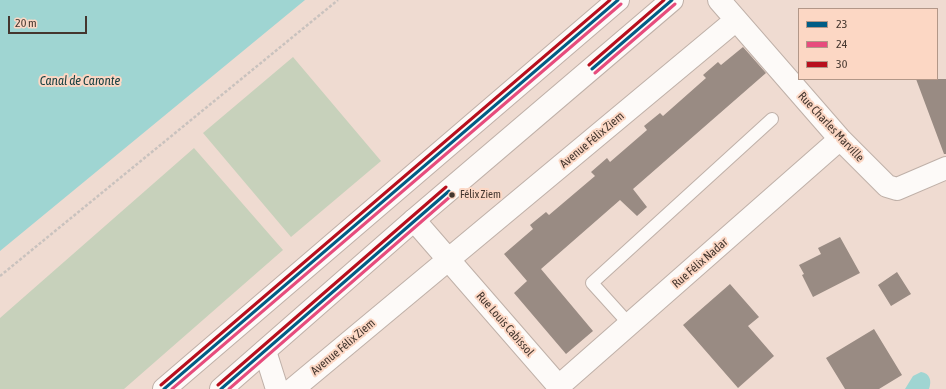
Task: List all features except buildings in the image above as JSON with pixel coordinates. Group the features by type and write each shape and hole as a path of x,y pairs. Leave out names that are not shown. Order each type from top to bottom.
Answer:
{"street":[{"path":"164,389 618,0"},
{"path":"221,389 414,220 672,0"},
{"name":"Rue Charles Marville","path":"719,0 840,139 887,186 897,190 946,168"},
{"name":"Avenue Félix Ziem","path":"293,389 736,20"},
{"name":"Rue Félix Nadar","path":"558,388 840,139"},
{"path":"414,220 448,259"},
{"name":"Rue Louis Cabissol","path":"448,259 558,388"},
{"path":"265,351 277,389"}],"lane":[{"path":"630,325 592,283 772,119"}],"path":[{"path":"0,276 338,0"}],"green space":[{"path":"293,57 381,161 291,237 203,133"},
{"path":"194,148 283,250 124,389 0,389 0,318"}],"water":[{"name":"Canal de Caronte","path":"0,0 305,0 0,251"},
{"path":"921,372 930,378 929,389 905,389 913,376"}],"transit line":[{"name":"30","path":"161,385 610,0"},
{"name":"23","path":"164,389 618,0"},
{"name":"30","path":"589,65 664,0"},
{"name":"23","path":"592,69 672,0"},
{"name":"24","path":"172,389 621,4"},
{"name":"24","path":"595,73 675,4"},
{"name":"30","path":"218,385 446,187"},
{"name":"23","path":"221,389 449,191"},
{"name":"24","path":"229,389 452,195"}],"place":[{"name":"Félix Ziem","path":"452,195"}]}
